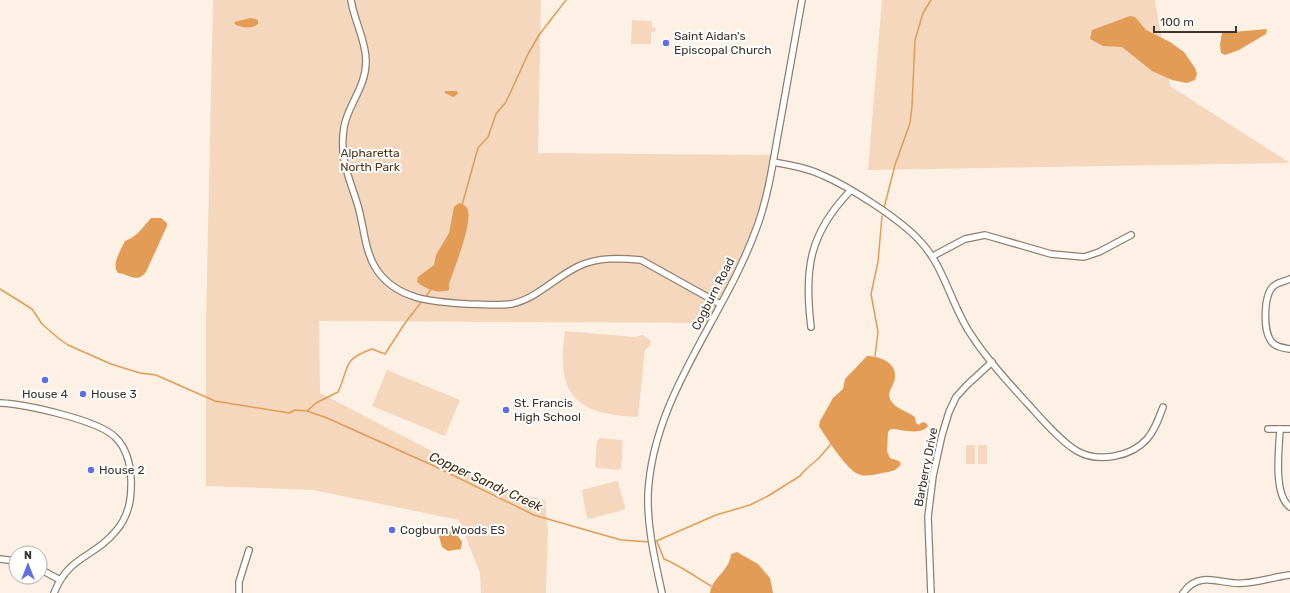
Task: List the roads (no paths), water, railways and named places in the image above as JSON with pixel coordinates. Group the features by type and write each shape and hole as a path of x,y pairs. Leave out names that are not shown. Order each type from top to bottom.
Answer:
{"street":[{"path":"351,0 354,17 363,43 366,64 362,84 344,126 343,161 360,212 368,252 380,274 390,285 401,292 426,301 502,305 516,303 531,297 570,270 585,263 608,259 632,259 641,260 720,304"},
{"name":"Cogburn Road","path":"662,593 649,527 648,494 653,457 667,410 720,304 757,226 763,208 773,162 802,0"},
{"path":"773,162 796,166 823,175 898,223 919,240 933,256 970,334 1000,374 1041,418 1071,447 1086,455 1110,457 1133,450 1151,434 1163,407"},
{"path":"811,327 809,278 814,246 821,227 840,201 850,191"},
{"path":"933,256 965,239 985,235 1051,254 1084,257 1099,252 1131,235"},
{"path":"1290,279 1275,285 1269,292 1266,303 1267,334 1271,342 1279,347 1290,349"},
{"name":"Barberry Drive","path":"931,593 928,517 933,476 942,435 949,412 956,397 992,362"},
{"path":"0,403 40,409 97,426 115,437 121,444 129,462 131,491 126,515 121,525 109,538 72,565 60,580 54,593"},
{"path":"1268,429 1290,429"},
{"path":"1280,429 1279,490 1287,504 1290,506"},
{"path":"239,593 239,582 249,550"},
{"path":"48,573 60,580"},
{"path":"1183,593 1187,587 1205,579 1222,582 1243,583 1290,575"}],"waterway":[{"path":"462,205 478,148 488,137 496,114 506,102 528,54 539,35 566,0"},
{"name":"Copper Sandy Creek","path":"884,208 895,165 910,123 915,40 923,13 931,0"},
{"name":"Copper Sandy Creek","path":"875,356 878,332 871,294 878,262 882,216"},
{"name":"Copper Sandy Creek","path":"0,289 32,309 42,324 68,345 111,364 140,373 156,375 215,401 289,413 295,410 307,411 327,418 432,465 534,515 621,540 650,542"},
{"path":"426,297 431,289"},
{"path":"307,411 316,403 338,392 348,365 355,357 372,349 385,354 405,323 423,300"},
{"name":"Copper Sandy Creek","path":"654,542 716,515 750,505 768,496 800,476 832,443"},
{"path":"657,542 664,559 711,586"}],"place":[{"name":"Saint Aidan's Episcopal Church","path":"666,43"},
{"name":"House 4","path":"45,380"},
{"name":"House 3","path":"83,394"},
{"name":"St. Francis High School","path":"506,410"},
{"name":"House 2","path":"91,470"},
{"name":"Cogburn Woods ES","path":"392,530"}],"park label":[{"name":"Alpharetta North Park","path":"370,160"}]}
